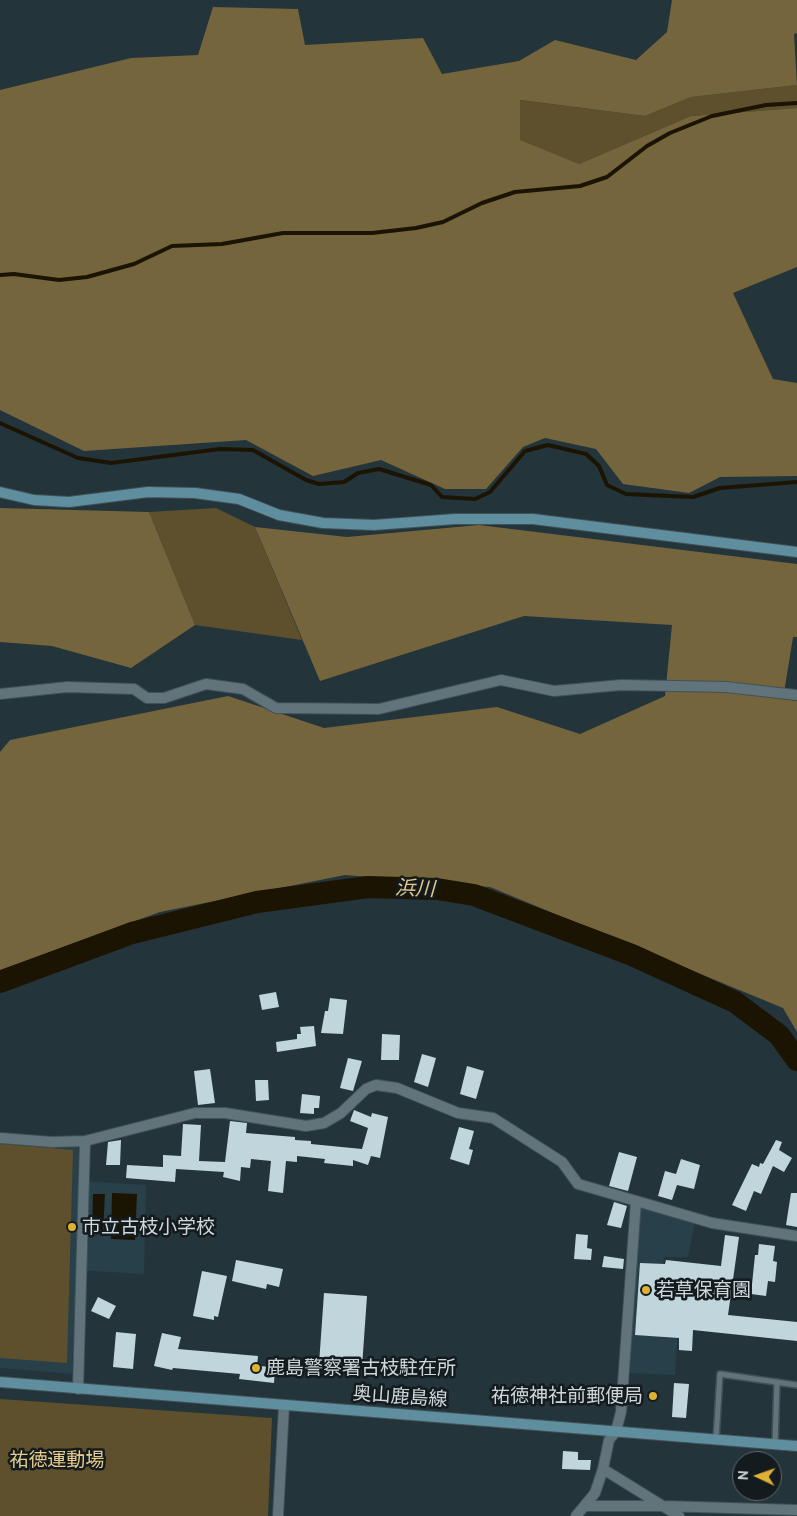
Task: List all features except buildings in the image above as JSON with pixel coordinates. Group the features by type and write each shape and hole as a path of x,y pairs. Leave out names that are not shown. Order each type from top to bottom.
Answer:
{"main road":[{"path":"0,492 34,500 69,502 148,492 195,493 239,499 280,515 323,523 374,524 455,518 533,519 797,552"},
{"name":"奥山鹿島線","path":"0,1382 797,1446"}],"street":[{"path":"0,694 67,687 134,689 147,698 164,698 206,684 243,689 276,708 378,709 501,680 554,691 640,685 726,687 797,695"},
{"path":"0,1138 52,1142 85,1141 195,1113 225,1113 306,1126 324,1123 341,1113 366,1089 376,1085 397,1088 458,1113 492,1118 562,1162 578,1184 712,1223 797,1236"},
{"path":"78,1389 85,1141"},
{"path":"576,1516 595,1493 603,1469 609,1440 616,1431 621,1412 636,1201"},
{"path":"278,1516 284,1406"},
{"path":"603,1469 679,1516"},
{"path":"585,1506 797,1510"}],"lane":[{"path":"716,1440 720,1374 797,1385"},
{"path":"775,1444 778,1382"}],"shaded area":[{"path":"672,0 797,0 797,33 794,34 797,85 691,97 645,116 520,100 520,140 579,164 691,116 797,108 797,267 733,293 773,379 797,383 797,476 720,477 689,493 623,484 596,449 545,438 523,447 486,489 445,489 381,460 313,476 246,440 84,451 0,410 0,90 131,58 198,55 213,7 298,9 305,45 423,38 442,74 519,61 555,40 636,60 667,32"},
{"path":"0,508 149,512 195,625 131,668 52,646 0,642"},
{"path":"479,525 797,564 797,637 793,637 783,699 797,701 797,1032 783,1008 490,887 345,875 160,912 0,970 0,752 10,740 228,696 324,728 497,707 580,734 665,696 672,625 524,616 320,681 255,527 347,537"},
{"name":"市立古枝小学校","path":"0,1142 78,1147 79,1181 146,1185 144,1274 77,1270 72,1374 0,1368"},
{"path":"112,1193 137,1194 135,1240 111,1239"},
{"path":"93,1194 105,1194 103,1232 92,1232"},
{"name":"若草保育園","path":"638,1205 695,1221 688,1257 664,1257 659,1305 679,1307 675,1375 629,1373"}],"green space":[{"path":"797,85 797,108 691,116 579,164 520,141 519,100 645,116 691,97"},
{"path":"216,508 255,527 302,640 195,625 149,512"},
{"name":"市立古枝小学校","path":"0,1144 73,1150 67,1363 0,1358"},
{"name":"祐徳運動場","path":"0,1399 272,1418 268,1516 0,1516"}],"waterway":[{"path":"0,275 14,274 59,280 87,277 134,264 172,246 222,244 283,233 372,233 416,228 443,222 482,203 515,192 580,186 607,177 647,146 670,133 712,116 766,105 797,103"},
{"path":"0,423 78,458 111,463 220,449 253,450 306,480 319,484 344,482 358,473 379,469 431,485 442,497 475,499 490,492 525,451 548,445 586,454 599,466 607,485 626,494 693,497 720,488 797,482"},
{"name":"浜川","path":"0,982 132,933 257,902 368,887 437,889 474,895 632,955 735,1002 779,1035 797,1060"}],"place":[{"name":"市立古枝小学校","path":"72,1227"},
{"name":"若草保育園","path":"646,1290"},
{"name":"鹿島警察署古枝駐在所","path":"256,1368"},
{"name":"祐徳神社前郵便局","path":"653,1396"}]}
